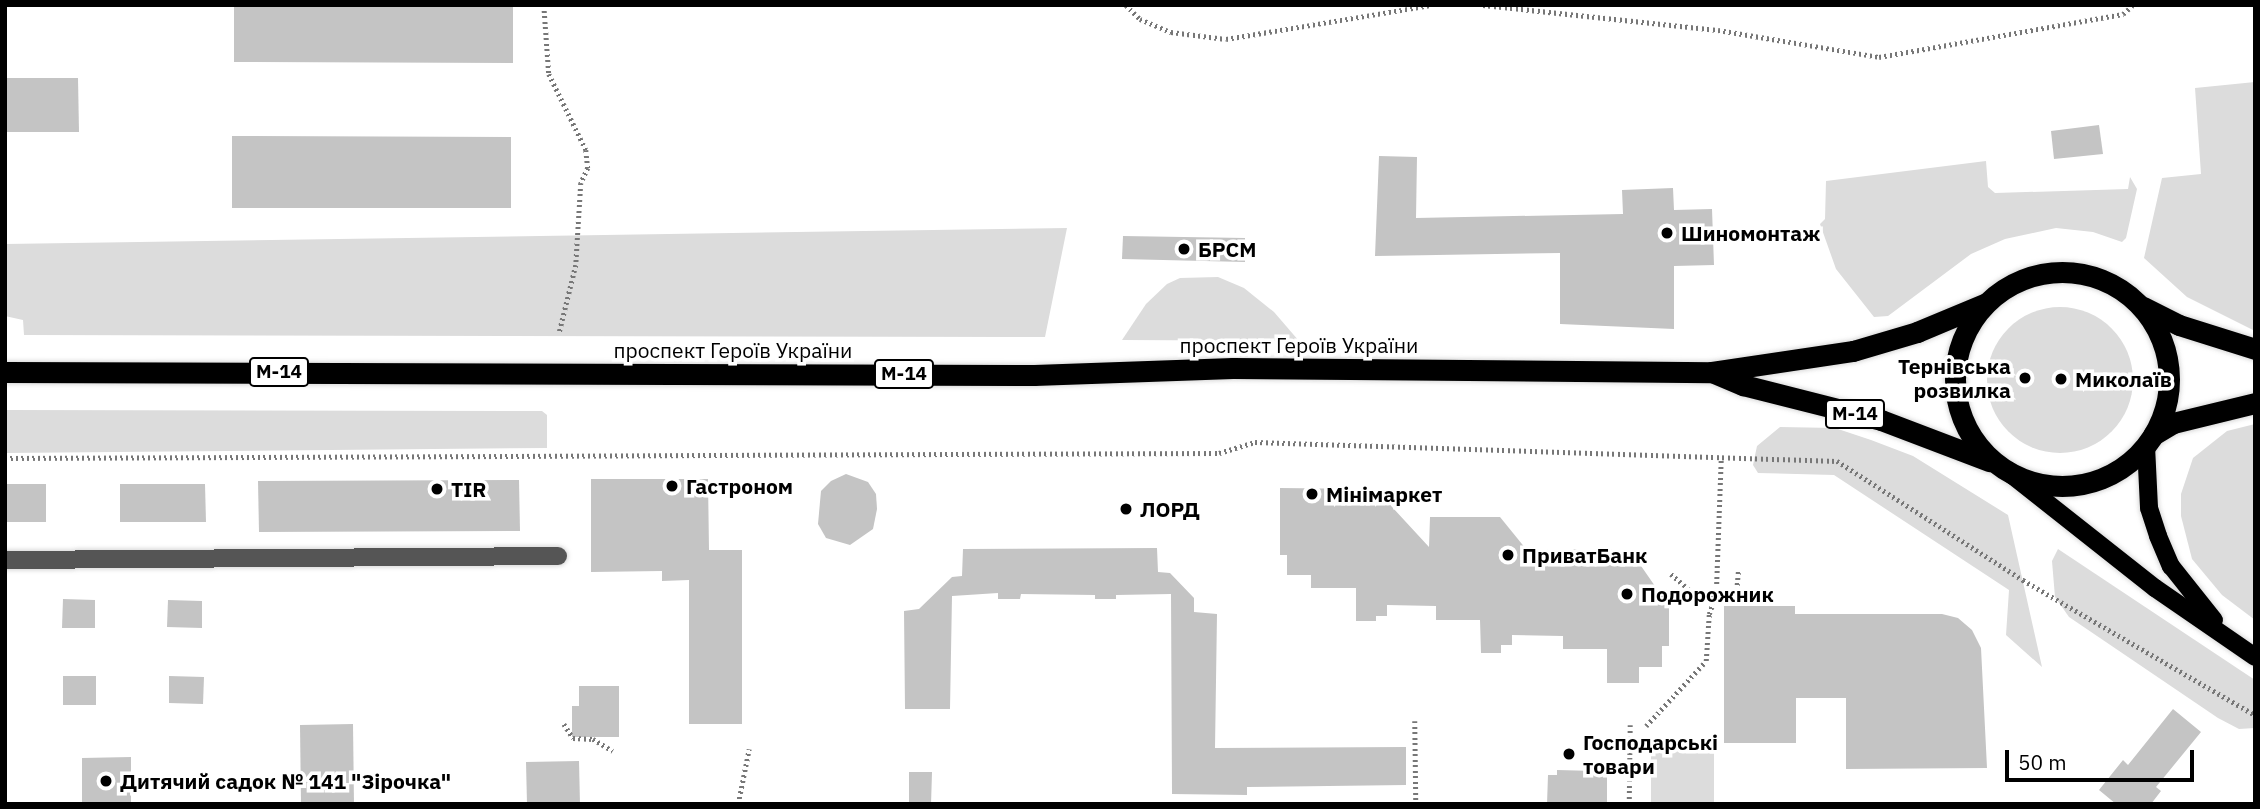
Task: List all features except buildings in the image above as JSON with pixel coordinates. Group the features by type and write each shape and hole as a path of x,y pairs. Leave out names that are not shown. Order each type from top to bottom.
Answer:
{"highway":[{"name":"М-14","path":"1984,304 2022,278 2066,271 2110,282 2141,306 2179,325 2255,349"},
{"path":"1984,304 1958,348 1956,398 1977,445 2001,468"},
{"name":"проспект Героїв України","path":"5,372 1034,375 1233,368 1712,372 1853,351 1917,332 1984,304"},
{"path":"2141,306 2160,335 2169,371 2165,407 2149,441"},
{"name":"проспект Героїв України","path":"1712,372 1743,385 1881,420 2001,468"},
{"name":"М-14","path":"2001,468 2049,486 2081,484 2112,474 2173,423 2255,403"}],"main road":[{"path":"2149,441 2149,508 2158,536 2185,586 2233,640"},
{"path":"2001,468 2155,588 2255,657"}],"lane":[{"path":"5,560 558,556"}],"path":[{"path":"544,5 549,74 586,150 588,168 581,183 576,265 559,334"},
{"path":"1126,5 1140,19 1171,32 1226,39 1432,5"},
{"path":"1483,5 1718,30 1879,57 2123,14 2133,5"},
{"path":"5,458 1219,453 1255,442 1837,461 2023,580 2255,715"},
{"path":"1646,726 1706,661 1709,614 1716,595 1721,458"},
{"path":"1671,574 1695,595 1736,596 1738,571"},
{"path":"1415,721 1416,804"},
{"path":"564,724 573,738 593,739 613,751"},
{"path":"1629,804 1630,726"},
{"path":"738,804 750,749"}],"shaded area":[{"path":"2255,82 2255,331 2187,297 2144,258 2162,178 2201,174 2195,88"},
{"path":"1986,161 1988,187 1995,193 2128,189 2130,177 2137,189 2126,238 2122,242 2093,232 2056,228 2005,239 1971,254 1888,316 1874,317 1836,269 1820,224 1825,219 1826,181"},
{"path":"1067,228 1045,337 24,335 23,320 5,316 5,244"},
{"path":"1218,277 1244,288 1274,312 1299,341 1122,340 1146,304 1167,284 1180,278"},
{"path":"2060,307 2088,313 2111,329 2127,352 2133,380 2127,408 2111,431 2088,447 2060,453 2032,447 2009,431 1993,408 1987,380 1993,352 2009,329 2032,313"},
{"path":"5,410 542,411 547,415 547,448 5,453"},
{"path":"2255,424 2255,620 2222,595 2192,559 2181,516 2181,494 2193,458 2227,431"},
{"path":"1780,427 1835,428 1913,456 2008,515 2042,667 2006,635 2009,590 1834,475 1758,473 1753,465 1757,446"},
{"path":"2058,549 2255,680 2255,728 2239,729 2218,718 2069,617 2055,597 2052,561"},
{"path":"1651,743 1714,743 1714,804 1651,804"}],"place":[{"name":"Шиномонтаж","path":"1667,233"},
{"name":"БРСМ","path":"1184,249"},
{"name":"Тернівська розвилка","path":"2025,378"},
{"name":"Миколаїв","path":"2061,379"},
{"name":"Гастроном","path":"672,486"},
{"name":"TIR","path":"437,489"},
{"name":"Мінімаркет","path":"1312,494"},
{"name":"ЛОРД","path":"1126,509"},
{"name":"ПриватБанк","path":"1508,555"},
{"name":"Подорожник","path":"1627,594"},
{"name":"Господарські товари","path":"1569,754"},
{"name":"Дитячий садок № 141 \"Зірочка\"","path":"106,781"}]}
